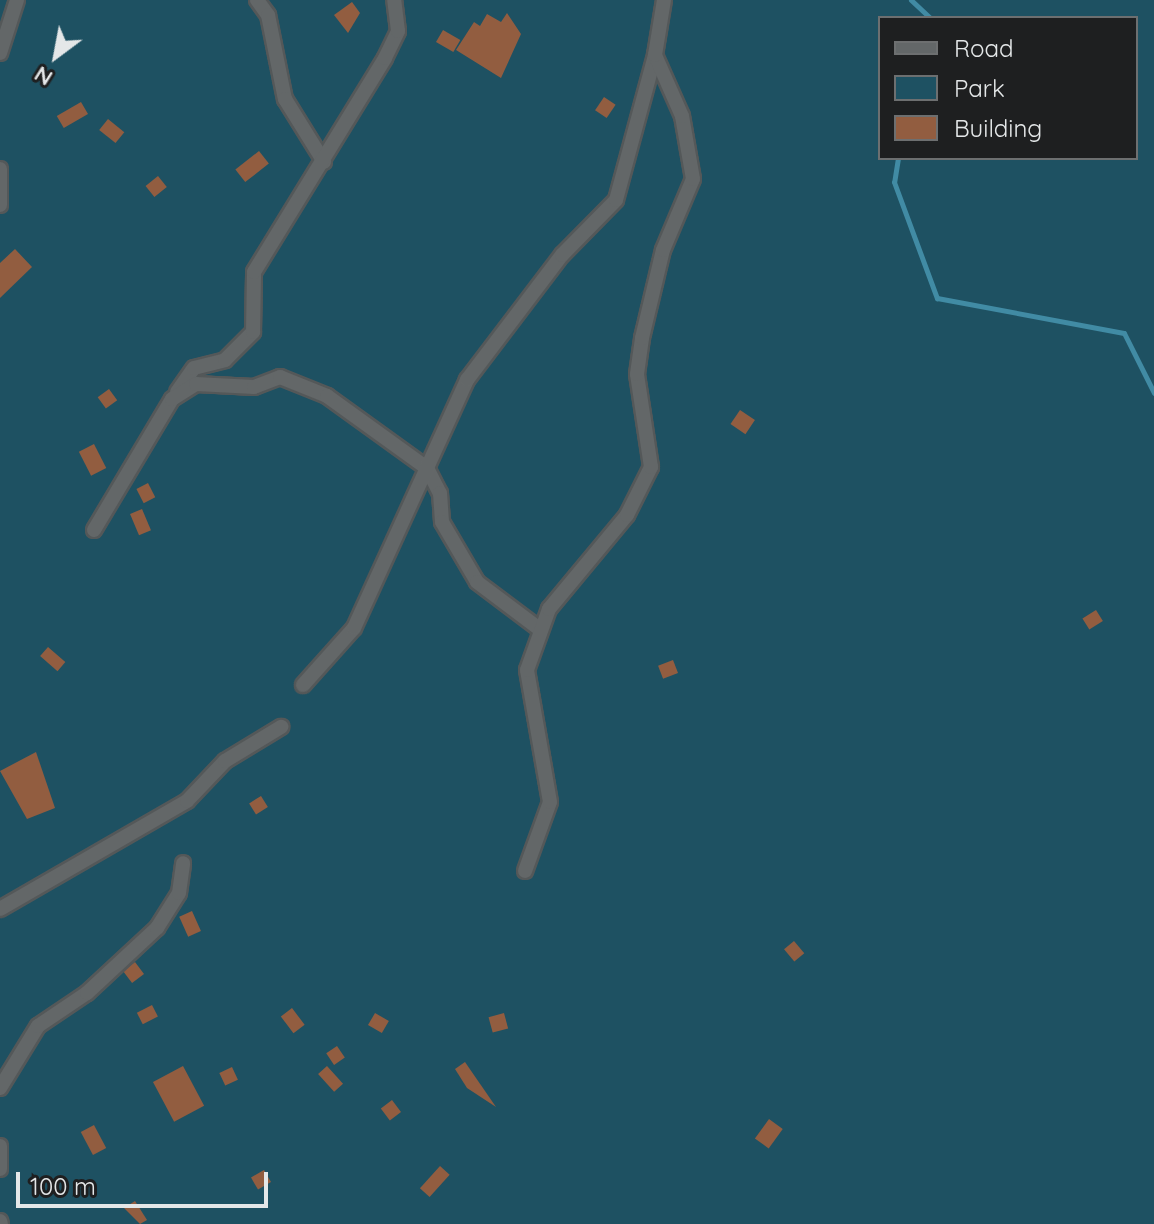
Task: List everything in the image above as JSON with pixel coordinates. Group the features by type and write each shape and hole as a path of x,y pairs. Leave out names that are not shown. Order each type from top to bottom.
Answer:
{"street":[{"path":"0,53 17,0"},
{"path":"257,0 268,15 285,99 324,162"},
{"path":"94,530 172,399 194,368 242,349 257,323 254,272 324,162 398,31 394,0"},
{"path":"303,685 354,628 467,380 562,255 616,200 655,55 664,0"},
{"path":"525,871 550,802 527,670 549,609 627,515 651,467 637,374 642,338 663,250 693,179 682,116 655,55"},
{"path":"0,169 0,205"},
{"path":"172,399 196,384 254,387 280,377 327,396 427,468 457,554 477,582 541,630"},
{"path":"0,909 187,801 225,761 281,727"},
{"path":"0,1088 38,1026 87,993 157,928 179,893 183,863"},
{"path":"0,1146 0,1169"}],"green space":[{"path":"0,0 1154,0 1154,1224 0,1224"}],"building":[{"path":"352,2 360,13 348,33 334,15"},
{"path":"507,13 521,34 501,78 456,50 474,22 480,26 487,14 501,22"},
{"path":"443,30 460,40 453,52 436,42"},
{"path":"604,97 616,105 607,118 595,110"},
{"path":"81,102 88,114 64,128 57,116"},
{"path":"108,119 124,132 116,143 99,130"},
{"path":"259,151 269,164 245,182 235,169"},
{"path":"158,176 167,187 154,197 146,186"},
{"path":"15,249 32,267 0,298 0,263"},
{"path":"109,389 117,400 106,409 98,397"},
{"path":"740,410 755,420 745,434 730,424"},
{"path":"94,444 106,468 91,476 79,452"},
{"path":"148,483 155,497 144,503 136,489"},
{"path":"142,509 151,530 139,535 130,514"},
{"path":"1096,610 1103,621 1089,630 1082,618"},
{"path":"48,647 65,662 57,671 40,656"},
{"path":"673,660 678,673 663,679 658,666"},
{"path":"36,752 55,808 27,819 0,771"},
{"path":"261,796 268,807 256,814 249,803"},
{"path":"192,911 201,931 188,937 179,917"},
{"path":"794,941 804,953 794,962 784,949"},
{"path":"135,962 144,974 132,983 123,971"},
{"path":"152,1005 158,1017 143,1024 137,1013"},
{"path":"292,1008 305,1025 293,1033 281,1016"},
{"path":"375,1013 389,1021 382,1033 368,1025"},
{"path":"504,1013 508,1028 493,1033 489,1017"},
{"path":"337,1046 345,1058 334,1065 326,1053"},
{"path":"465,1062 496,1107 467,1088 455,1069"},
{"path":"183,1066 204,1106 174,1122 153,1082"},
{"path":"327,1066 343,1084 334,1092 318,1074"},
{"path":"232,1067 238,1080 225,1086 219,1073"},
{"path":"392,1100 401,1112 390,1120 381,1108"},
{"path":"769,1119 783,1129 769,1148 755,1138"},
{"path":"94,1125 106,1148 93,1155 81,1132"},
{"path":"440,1166 450,1175 430,1197 420,1188"},
{"path":"264,1170 271,1182 258,1190 251,1178"},
{"path":"135,1201 147,1220 140,1224 124,1208"}],"waterway":[{"path":"911,0 928,16"},
{"path":"898,160 894,182 937,298 1124,333 1154,393"}]}
